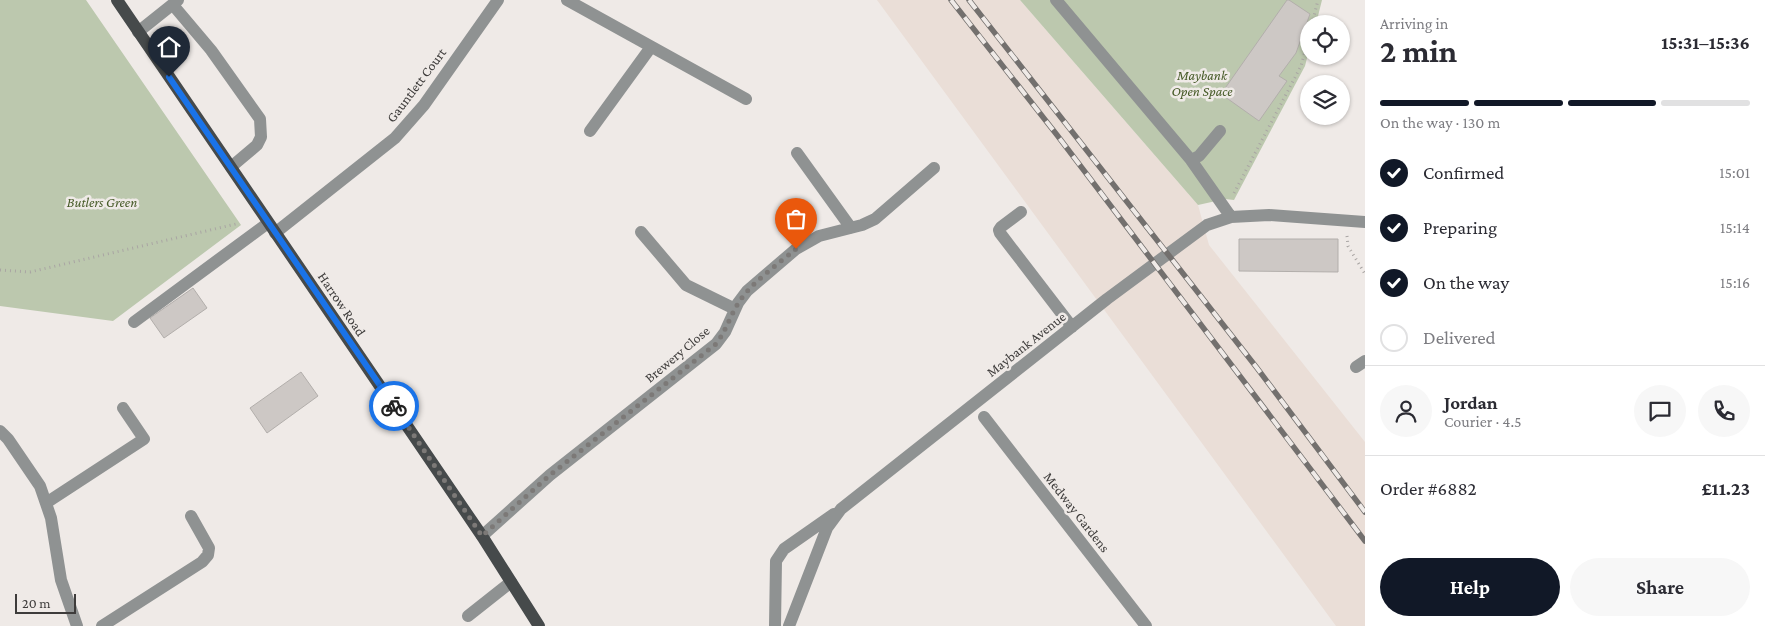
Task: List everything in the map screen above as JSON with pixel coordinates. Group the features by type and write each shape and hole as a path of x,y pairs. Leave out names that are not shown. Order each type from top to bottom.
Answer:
{"main road":[{"name":"Harrow Road","path":"116,0 482,536 539,626"}],"street":[{"name":"Gauntlett Court","path":"134,322 272,228 395,138 424,105 498,0"},
{"path":"567,0 746,99"},
{"path":"1056,0 1191,160 1231,217"},
{"path":"138,32 176,2 260,119 261,137 257,145 231,167"},
{"path":"590,130 651,47"},
{"path":"1191,160 1199,156 1220,131"},
{"path":"797,153 851,228"},
{"name":"Brewery Close","path":"482,536 550,475 716,344 725,332 747,291 796,249 819,236 862,226 875,219 934,168"},
{"path":"1021,212 1001,227 1000,233 1072,327"},
{"name":"Maybank Avenue","path":"789,626 827,528 840,509 1107,299 1207,225 1231,217 1270,214 1365,222"},
{"path":"641,232 686,285 736,309"},
{"path":"46,504 144,439 123,408"},
{"name":"Medway Gardens","path":"984,416 1146,626"},
{"path":"0,431 8,439 40,486 51,518 61,580 77,626"},
{"path":"775,626 776,561 784,549 840,509"},
{"path":"102,626 202,562 208,555 209,548 191,516"},
{"path":"468,616 511,582"}],"path":[{"path":"1314,15 1318,0"},
{"path":"1231,217 1229,203 1301,65"},
{"path":"0,270 30,272 238,224 257,205"},
{"path":"1346,220 1348,246 1365,274"}],"shaded area":[{"path":"877,0 1020,0 1198,205 1209,245 1365,442 1365,626 1336,626"}],"green space":[{"name":"Butlers Green","path":"0,0 86,0 241,225 113,321 0,306"},
{"name":"Maybank Open Space","path":"1020,0 1322,0 1318,15 1300,15 1300,65 1305,66 1234,200 1225,199 1198,205"}],"building":[{"path":"1287,0 1310,14 1300,15 1300,42 1296,53 1279,76 1287,81 1259,121 1221,94"},
{"path":"1239,239 1338,239 1338,272 1239,271"},
{"path":"193,288 207,308 164,338 150,318"},
{"path":"301,372 318,396 267,433 250,408"}],"railway":[{"path":"951,0 1057,135 1365,541"},
{"path":"969,0 1257,368 1365,512"}],"way so far":[{"path":"394,406 482,536 550,475 716,344 725,332 738,303 747,291 796,249"}],"route":[{"path":"169,77 394,406"}]}
